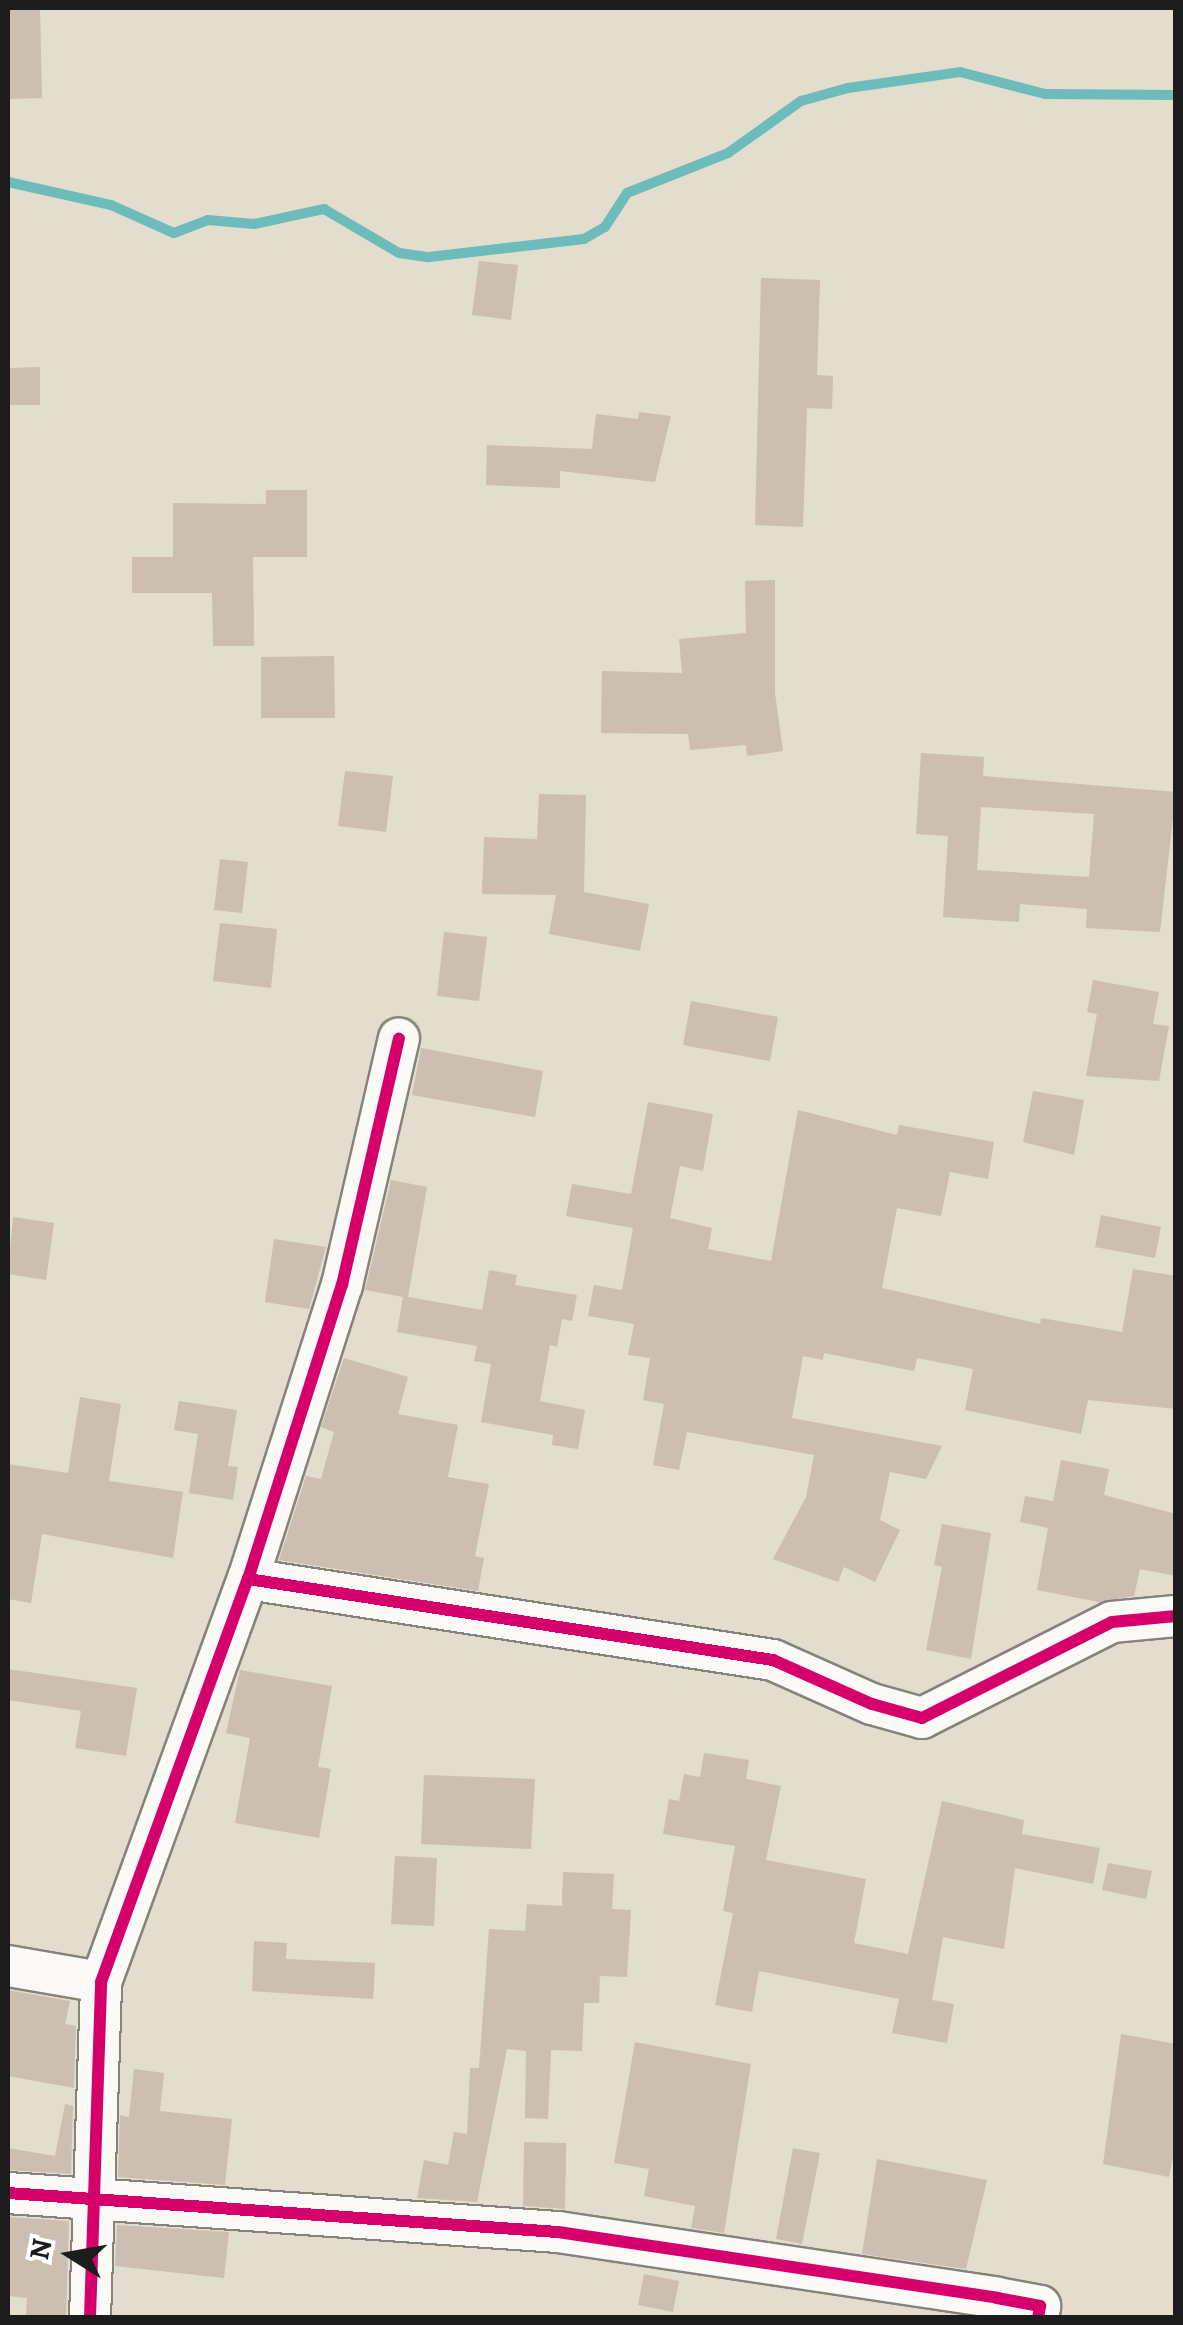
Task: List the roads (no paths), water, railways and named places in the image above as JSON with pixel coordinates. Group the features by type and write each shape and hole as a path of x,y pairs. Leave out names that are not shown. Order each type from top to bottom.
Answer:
{"street":[{"path":"90,2318 97,2196 101,1982 248,1579 342,1286 399,1038"},
{"path":"248,1579 772,1660 872,1704 922,1718 991,1687 1044,1651 1112,1622 1176,1616"},
{"path":"8,1966 101,1982"},
{"path":"8,2193 97,2196 208,2210 558,2232 997,2298 1040,2306 1038,2318"}],"waterway":[{"path":"8,182 111,205 174,233 208,220 254,224 324,209 399,253 429,257 584,239 605,227 627,193 728,153 801,101 848,88 960,72 1045,94 1176,95"}]}
